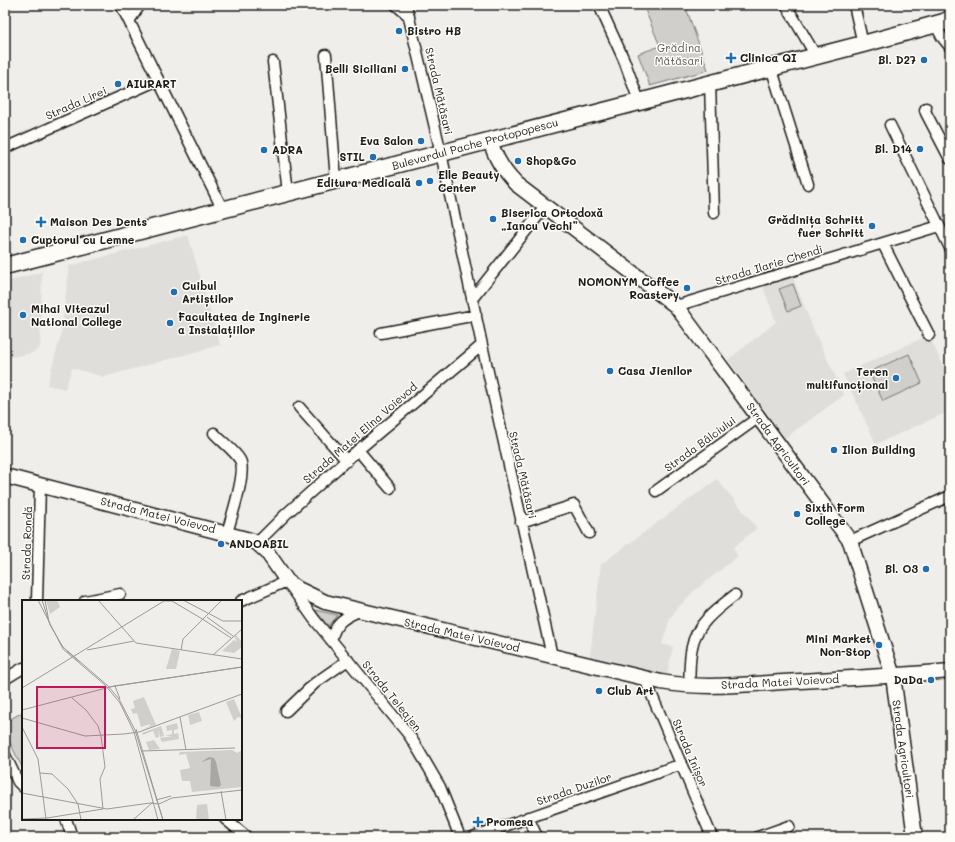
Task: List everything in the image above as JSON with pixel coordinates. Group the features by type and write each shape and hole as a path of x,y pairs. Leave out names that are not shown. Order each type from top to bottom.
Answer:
{"main road":[{"name":"Bulevardul Pache Protopopescu","path":"5,266 940,23 941,16 948,5"}],"street":[{"path":"121,5 223,210"},
{"path":"129,21 140,5"},
{"path":"396,5 409,16"},
{"name":"Strada Mătăsari","path":"406,5 441,153 521,522 552,656"},
{"path":"599,5 624,60 639,101"},
{"path":"786,5 816,56"},
{"path":"854,5 863,44"},
{"path":"940,23 942,37 950,46"},
{"path":"326,55 336,180"},
{"path":"274,62 288,193"},
{"path":"770,67 808,184"},
{"name":"Strada Lirei","path":"5,148 158,80"},
{"path":"710,83 714,213"},
{"path":"926,108 926,113 950,159"},
{"path":"890,126 950,248"},
{"name":"Strada Agricultori","path":"490,140 499,164 516,184 676,306 850,541 893,676 915,837"},
{"path":"472,299 545,207"},
{"name":"Strada Ilarie Chendi","path":"676,306 884,244 939,226"},
{"path":"884,244 929,335"},
{"path":"381,333 476,315"},
{"name":"Strada Matei Elina Voievod","path":"257,543 286,514 358,450 482,345"},
{"path":"299,407 347,461"},
{"name":"Strada Bâlciului","path":"656,491 759,417"},
{"path":"214,433 237,457 242,465 241,476 228,533"},
{"path":"358,450 390,488"},
{"name":"Strada Matei Voievod","path":"5,476 243,537 257,543 272,558 287,581 298,589 325,602 645,678 689,685 737,685 893,676 950,671"},
{"name":"Strada Rondă","path":"37,600 40,485"},
{"path":"850,541 950,496"},
{"path":"521,522 574,505 589,533"},
{"path":"242,601 287,581"},
{"name":"Strada Teleajen","path":"287,581 301,603 409,735 420,751 440,787 460,837"},
{"path":"90,600 120,594"},
{"path":"689,685 692,648 695,636 714,611 735,595"},
{"path":"332,640 334,631 339,623 346,616 359,610"},
{"path":"286,711 311,686 348,660"},
{"path":"5,678 22,669"},
{"name":"Strada Inișor","path":"645,678 712,837"},
{"path":"5,755 18,782 22,786"},
{"name":"Strada Duzilor","path":"473,837 682,764"},
{"path":"528,817 537,837"},
{"path":"66,820 72,837"},
{"path":"225,820 247,837"},
{"path":"758,837 789,826"}],"shaded area":[{"path":"188,235 220,345 104,377 72,368 65,389 47,385 61,335 69,266"},
{"name":"Mihai Viteazul National College","path":"42,272 40,348 32,353 7,358 5,370 5,282"},
{"path":"792,275 812,326 844,395 785,438 728,360 776,322 762,284"},
{"path":"929,335 950,382 950,411 876,444 843,374"},
{"path":"717,479 757,528 733,548 738,556 693,592 675,611 670,619 662,644 673,647 666,679 589,663 601,564"}],"green space":[{"name":"Grădina Mătăsari","path":"643,5 685,5 708,70 650,86 638,54 660,46"},
{"path":"793,284 801,306 788,311 779,289"},
{"name":"Teren multifuncțional","path":"909,354 922,383 883,401 869,372"},
{"path":"315,610 337,615 328,626"},
{"path":"22,713 22,767 5,733 5,722"}],"place":[{"name":"Bistro HB","path":"399,31"},
{"name":"Clinica QI","path":"731,58"},
{"name":"Bl. D27","path":"924,60"},
{"name":"Belli Siciliani","path":"405,69"},
{"name":"AIURART","path":"118,84"},
{"name":"Eva Salon","path":"421,141"},
{"name":"Bl. D14","path":"920,149"},
{"name":"ADRA","path":"264,150"},
{"name":"STIL","path":"373,157"},
{"name":"Shop&Go","path":"518,161"},
{"name":"Elle Beauty Center","path":"430,181"},
{"name":"Editura Medicală","path":"419,183"},
{"name":"Biserica Ortodoxă „Iancu Vechi”","path":"493,219"},
{"name":"Maison Des Dents","path":"41,222"},
{"name":"Grădinița Schritt fuer Schritt","path":"872,226"},
{"name":"Cuptorul cu Lemne","path":"23,240"},
{"name":"NOMONYM Coffee Roastery","path":"687,288"},
{"name":"Cuibul Artiștilor","path":"174,292"},
{"name":"Mihai Viteazul National College","path":"23,315"},
{"name":"Facultatea de Inginerie a Instalațiilor","path":"170,323"},
{"name":"Casa Jienilor","path":"610,371"},
{"name":"Teren multifuncțional","path":"896,378"},
{"name":"Ilion Building","path":"834,450"},
{"name":"Sixth Form College","path":"797,514"},
{"name":"ANDOABIL","path":"221,544"},
{"name":"Bl. O3","path":"926,569"},
{"name":"Mini Market Non-Stop","path":"879,645"},
{"name":"DaDa","path":"931,680"},
{"name":"Club Art","path":"599,691"},
{"name":"Promesa","path":"478,822"}]}
